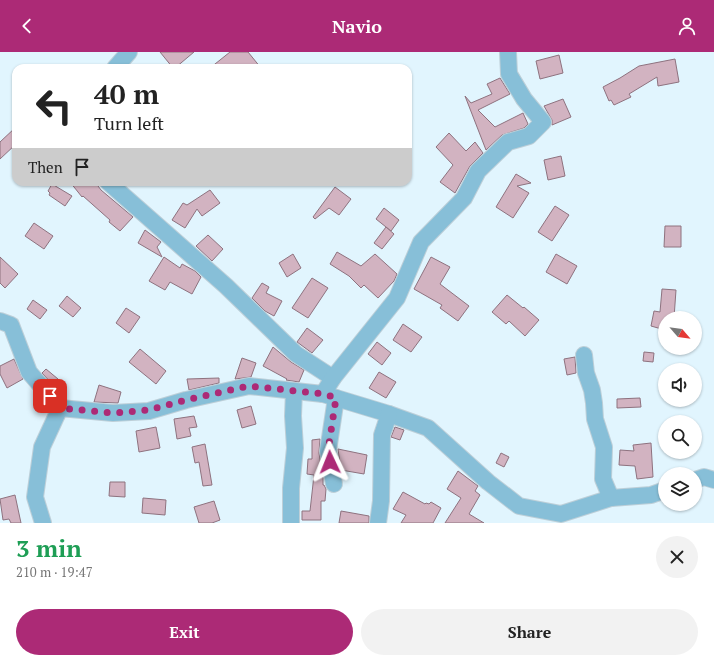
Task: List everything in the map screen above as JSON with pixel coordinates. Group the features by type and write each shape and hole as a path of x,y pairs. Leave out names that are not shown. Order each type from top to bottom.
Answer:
{"street":[{"path":"118,64 129,52"},
{"path":"334,484 328,451 330,396 333,378 397,298 421,242 464,198 478,171 508,142 529,136 543,122 524,99 509,74 508,52"},
{"path":"113,186 226,286 296,354 333,378"},
{"path":"0,321 11,325 29,372 60,408 113,413 149,410 249,386 330,396 389,414 428,428 488,482 518,506 561,514 610,498 658,492"},
{"path":"584,355 586,373 592,390 595,419 604,447 603,480 610,498"},
{"path":"291,523 291,488 295,448 293,416 294,391"},
{"path":"43,523 35,497 42,447 60,408"},
{"path":"378,523 381,501 383,457 382,435 389,414"},
{"path":"702,478 714,481"}],"building":[{"path":"160,52 194,52 180,64 170,64"},
{"path":"230,52 248,52 258,64 215,64"},
{"path":"559,55 563,73 540,79 536,61"},
{"path":"675,59 679,82 658,86 657,77 629,94 631,97 614,105 611,100 609,101 603,87 639,66"},
{"path":"500,78 510,94 478,110 495,127 523,113 528,124 524,128 502,135 486,150 465,96 471,103 492,94 487,84"},
{"path":"563,99 571,117 552,125 552,120 544,106"},
{"path":"12,131 12,148 0,159 0,142"},
{"path":"449,133 466,151 475,142 483,153 470,166 455,193 440,182 453,165 436,147"},
{"path":"561,156 565,176 548,180 544,160"},
{"path":"516,174 531,183 517,186 529,193 513,218 496,207"},
{"path":"51,186 55,186 72,196 65,206 49,195 50,193 48,191"},
{"path":"73,186 98,186 133,217 120,231 109,222 110,220 83,196 82,197"},
{"path":"335,187 351,199 339,215 329,208 315,219 313,217"},
{"path":"210,190 220,203 202,216 197,209 185,228 172,220 183,203 187,205"},
{"path":"555,206 569,215 552,241 538,232"},
{"path":"384,208 399,220 391,231 376,219"},
{"path":"34,223 53,236 44,249 25,236"},
{"path":"665,226 681,226 681,247 664,247"},
{"path":"386,227 394,234 382,249 374,243"},
{"path":"145,230 161,242 157,247 162,257 138,243"},
{"path":"208,235 223,249 212,261 196,246"},
{"path":"337,252 361,266 375,254 397,274 394,281 378,298 364,285 361,288 349,276 330,264"},
{"path":"293,254 301,268 287,277 279,263"},
{"path":"556,254 577,266 567,284 546,272"},
{"path":"0,257 18,274 5,288 0,283"},
{"path":"164,257 180,268 182,264 195,271 201,277 192,294 170,282 165,290 149,281"},
{"path":"431,257 450,267 440,284 469,306 458,321 440,308 442,305 414,289"},
{"path":"312,278 328,288 308,318 292,308"},
{"path":"262,283 269,287 266,293 282,301 274,316 265,311 252,298"},
{"path":"662,289 676,290 674,311 660,311"},
{"path":"507,295 539,320 525,336 509,321 506,324 492,312"},
{"path":"67,296 81,308 73,317 59,306"},
{"path":"33,300 47,310 40,319 27,309"},
{"path":"126,308 140,317 129,333 116,323"},
{"path":"654,311 658,312 658,328 651,326"},
{"path":"403,324 422,337 411,352 393,340"},
{"path":"307,328 323,340 312,353 297,342"},
{"path":"377,342 391,353 382,365 368,354"},
{"path":"273,347 291,362 304,370 299,382 286,380 287,379 263,366"},
{"path":"140,349 166,371 156,384 129,362"},
{"path":"644,352 654,353 653,362 643,361"},
{"path":"575,357 576,373 567,375 564,359"},
{"path":"242,358 256,363 251,377 235,379"},
{"path":"14,359 23,379 7,388 0,374 0,366"},
{"path":"46,369 58,379 53,385 42,373"},
{"path":"379,372 396,382 386,398 369,388"},
{"path":"219,378 219,383 189,390 187,379"},
{"path":"99,385 121,392 118,403 94,402"},
{"path":"640,398 641,407 617,408 617,399"},
{"path":"251,406 256,424 242,428 237,410"},
{"path":"194,416 197,427 189,428 191,436 177,439 174,419"},
{"path":"156,427 160,448 139,452 136,431"},
{"path":"395,427 404,430 400,440 391,437"},
{"path":"320,439 319,453 323,485 326,489 325,501 321,501 321,520 302,520 302,511 310,511 314,475 307,474 308,459 312,459 312,440"},
{"path":"651,443 653,477 637,479 635,466 619,465 620,450 634,451 633,445"},
{"path":"205,444 212,485 203,486 199,462 195,463 192,447"},
{"path":"338,449 367,455 364,474 341,470"},
{"path":"501,453 509,457 504,467 496,463"},
{"path":"458,471 478,486 475,491 480,495 469,514 484,523 445,523 461,498 447,489"},
{"path":"110,482 125,482 125,497 109,496"},
{"path":"403,492 425,504 429,504 431,502 441,508 433,523 401,523 406,515 393,509"},
{"path":"15,495 21,523 11,523 9,519 3,520 0,499"},
{"path":"143,498 166,500 165,515 142,513"},
{"path":"214,501 220,520 212,523 199,523 194,507"},
{"path":"341,511 369,516 369,523 339,523"}],"route":[{"path":"50,396 60,408 113,413 149,410 249,386 324,394 336,398 328,451 330,462"}]}
